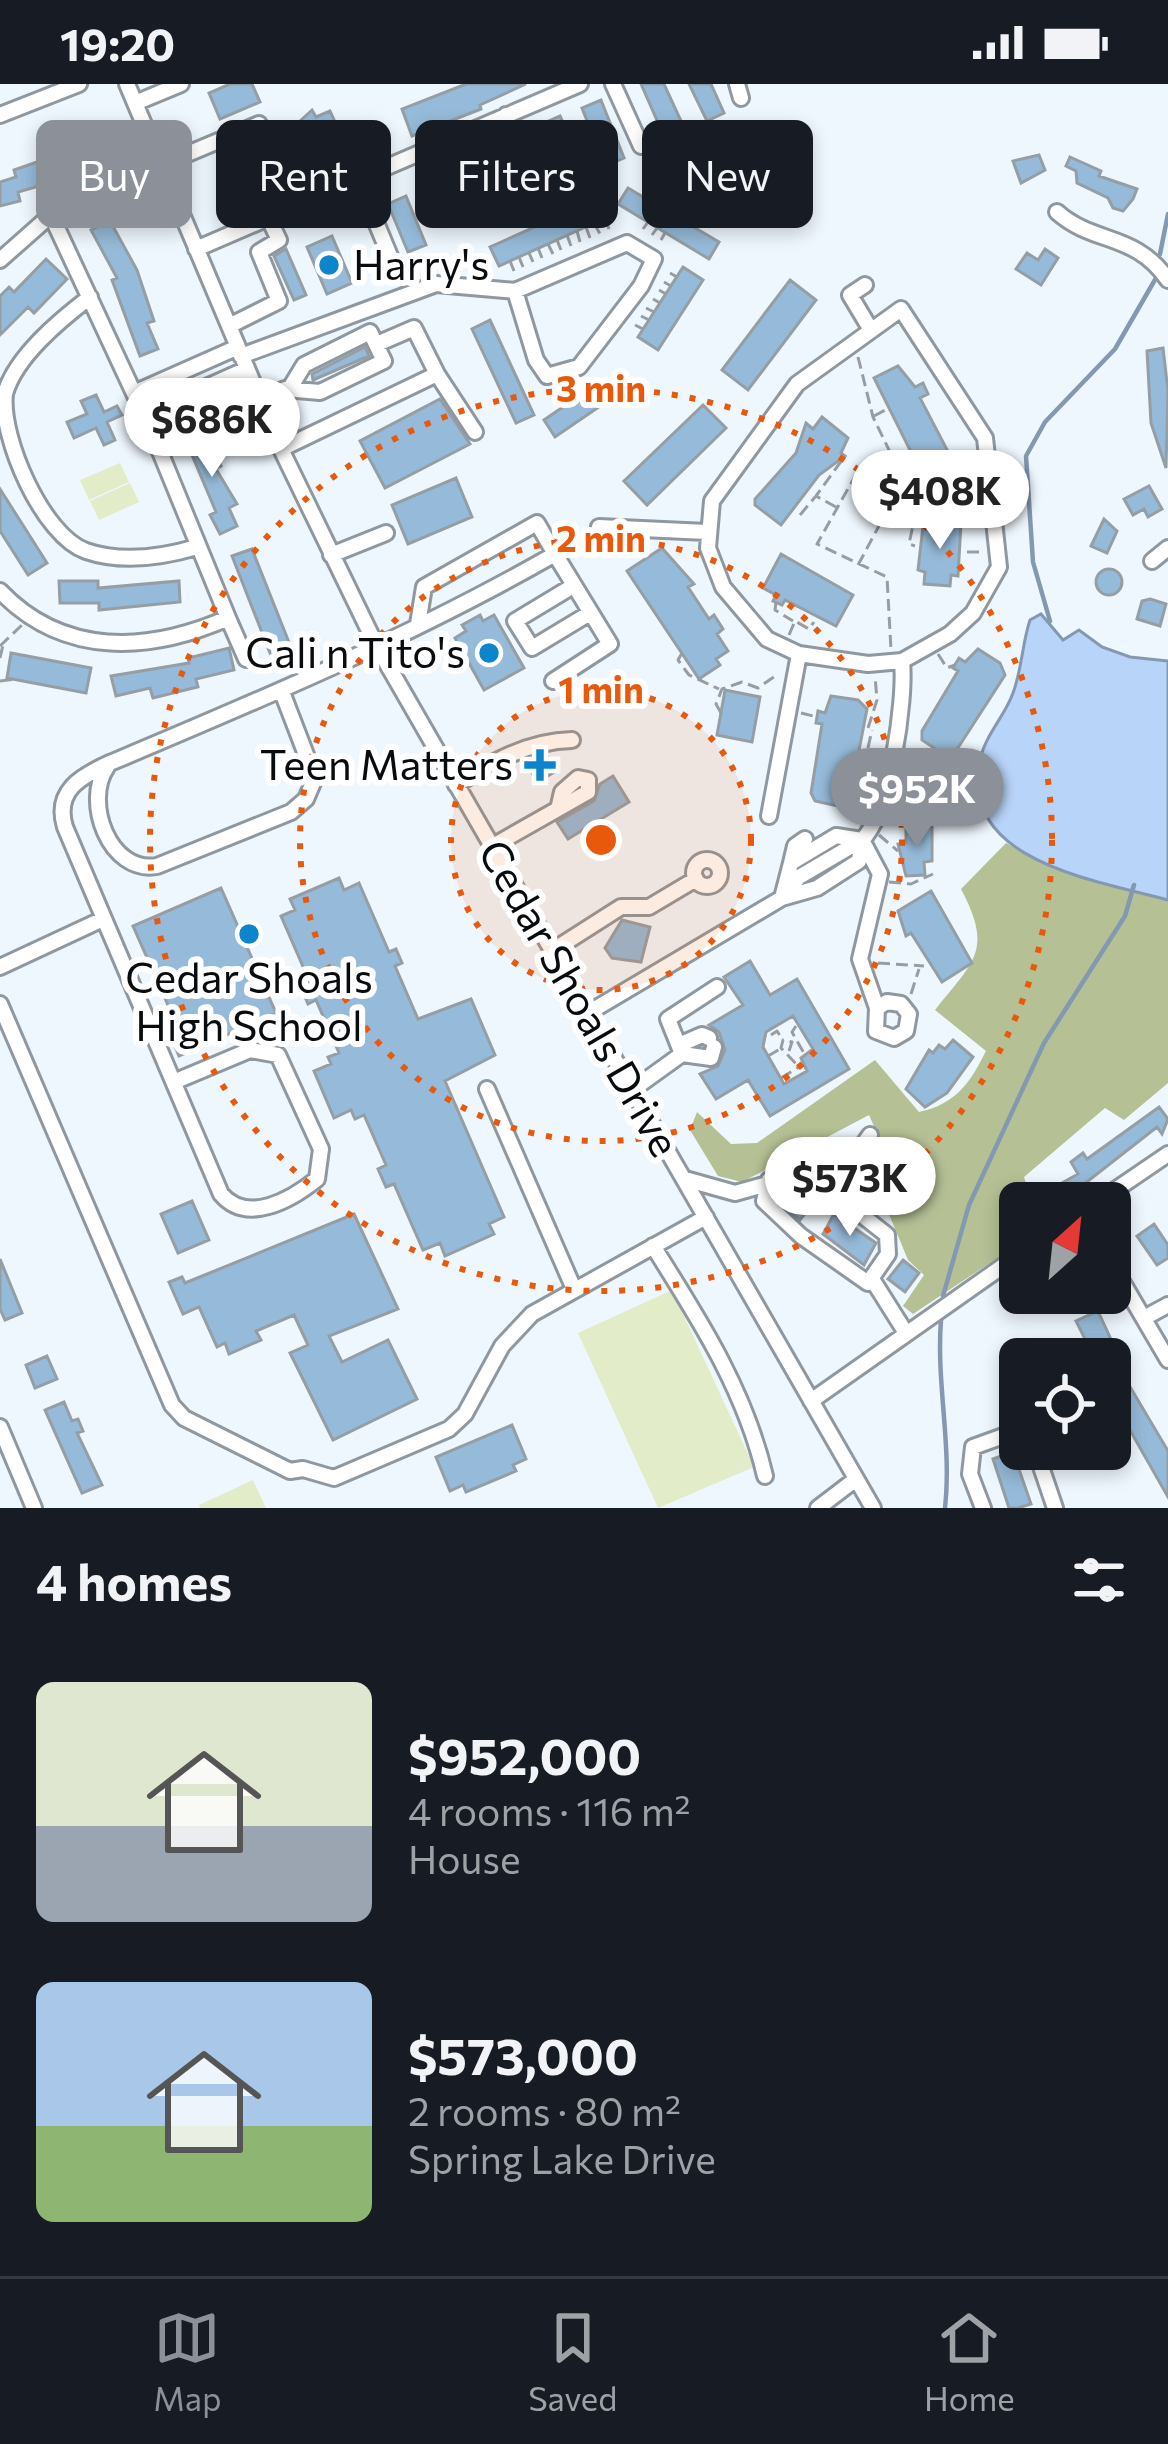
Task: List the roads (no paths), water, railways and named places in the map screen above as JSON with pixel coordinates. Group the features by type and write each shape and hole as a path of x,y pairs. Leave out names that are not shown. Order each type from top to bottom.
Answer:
{"street":[{"path":"26,84 32,101"},
{"name":"Cedar Shoals Drive","path":"127,84 142,120"},
{"path":"135,103 181,84"},
{"path":"532,84 539,101"},
{"path":"496,120 580,84"},
{"path":"613,84 641,146"},
{"path":"0,115 67,86"},
{"path":"506,116 508,120"},
{"path":"1057,212 1073,225 1131,244 1168,280"},
{"path":"0,260 52,215 144,415 246,659"},
{"name":"Cedar Shoals Drive","path":"187,228 281,449 375,643 873,1508"},
{"path":"196,249 243,228"},
{"path":"229,326 279,301 260,252 279,240 273,228"},
{"path":"378,228 390,256"},
{"path":"134,393 180,373 242,358 436,284 515,291 627,243 654,259 641,286 579,367 547,376 536,360 515,291"},
{"path":"865,285 850,295 872,330"},
{"path":"90,297 34,349 8,384 3,425 12,455 40,508 76,547 145,557 197,547"},
{"path":"901,309 977,421 989,455 999,567 973,613 932,646 868,664 799,654 772,641 739,612 723,587 707,532 722,482 774,412 797,384 872,330 901,309"},
{"path":"377,344 414,328 475,433"},
{"path":"260,399 290,388 320,392 384,361 370,332 304,364 290,388"},
{"path":"144,415 191,394 242,358"},
{"path":"180,373 191,394"},
{"path":"281,449 437,374"},
{"path":"418,624 424,587 537,524 610,644 553,681"},
{"path":"599,527 707,532"},
{"path":"331,555 386,533"},
{"path":"1151,561 1168,548"},
{"path":"176,1081 250,1050 268,1050 285,1064 321,1148 317,1180 246,1211 221,1194 62,817 73,783 110,763 283,692 375,643 446,617 555,554"},
{"path":"573,586 515,621 532,648 590,613"},
{"path":"0,591 28,618 79,640 120,642 228,618"},
{"path":"769,816 799,654"},
{"path":"588,1013 782,898 799,877 862,840 881,807 897,657"},
{"path":"110,763 98,782 96,804 118,855 135,866 157,866 291,812 306,799 315,778 283,692"},
{"path":"456,785 495,760 545,741 572,740"},
{"path":"491,847 559,805"},
{"path":"791,862 836,836 862,840"},
{"path":"782,898 795,846 806,839"},
{"path":"862,840 880,874 860,959 877,1008 876,1031 894,1038 909,1025 903,1006 886,1002 877,1008"},
{"path":"552,951 622,907 650,907 696,879"},
{"path":"0,967 103,920"},
{"path":"632,1090 680,1050 702,1035 712,1043 711,1058 703,1061 680,1050 671,1037 668,1018 717,987"},
{"path":"0,1004 168,1398 184,1418 290,1471 303,1468 322,1478 370,1464 458,1423 511,1335 532,1314 706,1217"},
{"path":"487,1089 574,1289"},
{"path":"830,1192 870,1136"},
{"path":"1127,1182 1168,1154"},
{"path":"685,1179 735,1193 793,1174 830,1192 887,1235 888,1254 872,1279 868,1283 854,1277 778,1217 764,1201 764,1185"},
{"path":"653,1246 701,1317 756,1437 765,1476"},
{"path":"811,1401 999,1269"},
{"path":"872,1279 907,1334"},
{"path":"1131,1296 1168,1360"},
{"path":"1144,1318 1168,1305"},
{"path":"0,1427 34,1508"},
{"path":"983,1508 970,1474 973,1448 999,1438"},
{"path":"1042,1470 1055,1508"},
{"path":"818,1508 856,1479"}],"water":[{"path":"1041,614 1063,640 1079,630 1102,647 1130,657 1168,661 1168,900 1040,861 1011,844 990,822 979,795 980,760 1013,693 1030,620"}],"waterway":[{"path":"1160,254 1168,214"},
{"path":"1050,621 1033,562 1026,456 1045,422 1115,349 1156,278"},
{"path":"943,1296 969,1205 1044,1043 1125,916 1134,885"},
{"path":"941,1320 945,1508"}],"place":[{"name":"Harry's","path":"329,265"},
{"name":"Cali n Tito's","path":"489,653"},
{"name":"Teen Matters","path":"540,765"},
{"name":"Cedar Shoals High School","path":"249,934"}]}
